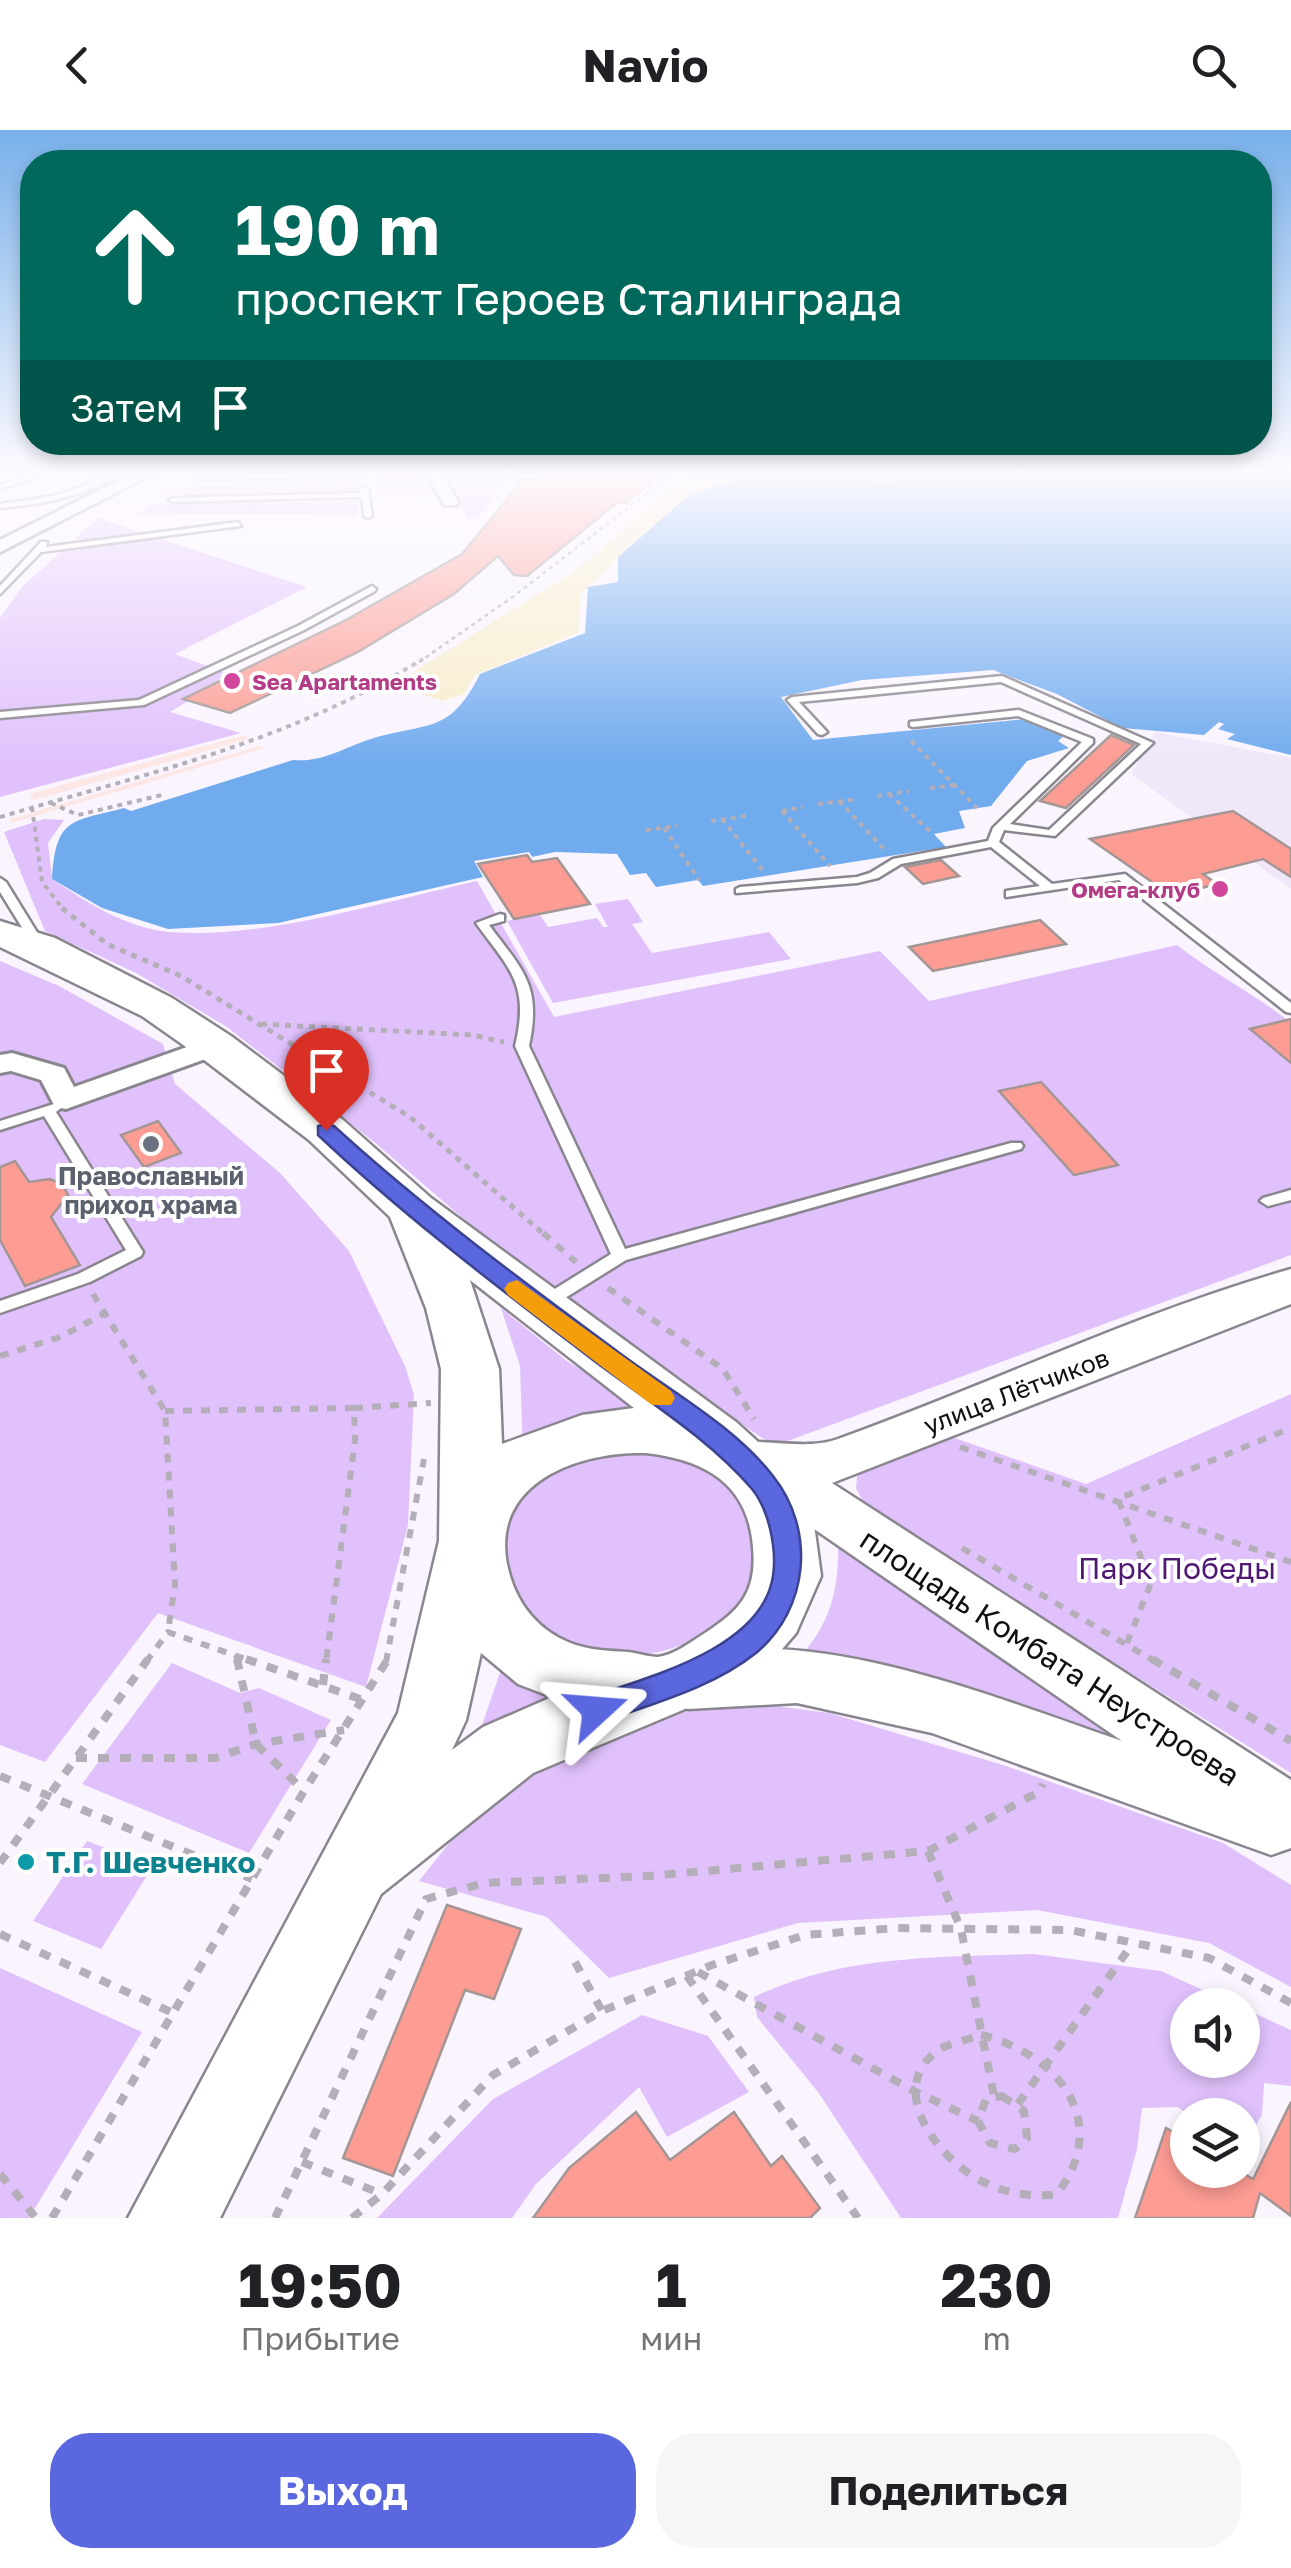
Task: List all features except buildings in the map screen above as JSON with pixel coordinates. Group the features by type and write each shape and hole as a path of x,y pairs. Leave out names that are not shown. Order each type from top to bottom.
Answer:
{"main road":[{"path":"20,940 157,1008 215,1046 326,1130 412,1210"},
{"name":"площадь Комбата Неустроева","path":"412,1210 539,1306 750,1445 782,1517 811,1505"},
{"name":"площадь Комбата Неустроева","path":"412,1210 461,1329 470,1368 471,1546 484,1605 506,1639 522,1652 580,1678 672,1684 797,1676 932,1705 1291,1830"},
{"name":"улица Лётчиков","path":"750,1445 791,1465 811,1505 985,1400 1291,1286"},
{"name":"площадь Комбата Неустроева","path":"359,1866 432,1720 480,1514 502,1477 558,1445 628,1428 750,1445"},
{"name":"площадь Комбата Неустроева","path":"359,1866 508,1750 581,1716 706,1670 759,1630 781,1594 811,1505"},
{"name":"площадь Комбата Неустроева","path":"811,1505 1291,1817"},
{"path":"174,2218 359,1866"}],"street":[{"path":"0,1064 12,1062 53,1074 57,1106 215,1046"}],"lane":[{"path":"0,591 22,567"},
{"path":"0,715 140,703 301,628 372,589"},
{"path":"822,732 792,700 1002,678 1148,743 1050,834 1002,826"},
{"path":"914,724 1019,714 1089,742 1002,826 993,843"},
{"path":"740,891 857,880 874,876 897,861 993,843 1048,887"},
{"path":"1010,894 1120,876 1291,1009"},
{"path":"0,882 20,940"},
{"path":"500,918 482,924 529,990 530,1016 522,1046 620,1256"},
{"path":"0,1126 57,1106 134,1252 84,1278 0,1307"},
{"path":"539,1306 620,1256 1016,1146"},
{"path":"1268,1202 1291,1195"}],"path":[{"path":"0,817 251,744 341,706 507,605 555,567"},
{"path":"902,732 977,808"},
{"path":"930,788 954,784"},
{"path":"878,796 909,791"},
{"path":"888,794 933,834"},
{"path":"48,802 78,815 162,795"},
{"path":"818,804 858,798"},
{"path":"839,802 892,856"},
{"path":"32,807 42,882 66,913 108,944 181,976 410,1117 590,1274 722,1369 750,1445"},
{"path":"803,807 782,810 830,866"},
{"path":"711,821 746,816"},
{"path":"722,820 767,876"},
{"path":"646,830 677,826"},
{"path":"664,828 698,880"},
{"path":"258,1024 472,1035 522,1046"},
{"path":"0,1863 168,1632 175,1584 164,1411 84,1278"},
{"path":"0,1356 60,1337 105,1313"},
{"path":"164,1411 432,1403 429,1422"},
{"path":"323,1686 355,1440 354,1408"},
{"path":"1118,1500 1291,1428"},
{"path":"52,2218 304,1790 389,1657 427,1441"},
{"path":"951,1444 1291,1562"},
{"path":"1118,1500 1151,1583 1126,1644"},
{"path":"947,1540 1291,1741"},
{"path":"168,1632 363,1700"},
{"path":"236,1655 256,1744 304,1790"},
{"path":"76,1758 215,1758 256,1744 344,1730"},
{"path":"1281,1735 1291,1733"},
{"path":"0,1776 252,1879"},
{"path":"275,2218 426,1899 484,1883 649,1876 928,1852 1040,1792 1046,1776"},
{"path":"928,1852 961,1929 994,2096"},
{"path":"352,2218 382,2194 493,2075 602,2011 691,1973 804,1935 961,1929 1070,1930 1209,1958 1291,2003"},
{"path":"0,1934 173,2013"},
{"path":"1018,2104 1133,1943"},
{"path":"575,1962 602,2011"},
{"path":"691,1973 978,2121 991,2144 1015,2149 1029,2129 1018,2104 994,2096"},
{"path":"691,1973 858,2218"},
{"path":"923,2146 915,2113 916,2092 933,2057 947,2045 981,2034 1020,2043 1047,2063 1075,2105 1080,2148 1066,2184 1037,2208"},
{"path":"978,2121 982,2105 994,2096"},
{"path":"302,2162 382,2194"},
{"path":"0,2174 36,2218"}],"shaded area":[{"path":"1155,732 1291,758 1291,889 1131,774"},
{"path":"244,735 249,739 34,800 29,794"},
{"path":"259,746 265,748 12,823 9,819"}],"green space":[{"path":"44,567 248,567 307,587 175,654 232,675 170,712 241,733 0,797 0,618 22,587"},
{"path":"44,819 64,820 48,843 52,879 122,920 153,930 205,933 283,925 477,881 554,1017 880,951 929,1001 1177,945 1291,1023 1291,1255 774,1446 552,1295 373,1141 227,1027 136,973 45,931 4,832"},
{"path":"628,899 643,922 632,924 652,953 769,932 791,959 553,1003 507,921 540,915 548,927 597,918 603,927 608,927 595,904"},
{"path":"0,961 59,986 163,1044 175,1084 280,1173 349,1251 405,1366 414,1395 408,1525 366,1687 158,1613 45,1762 0,1745"},
{"path":"501,1308 568,1362 654,1412 523,1454 520,1366"},
{"name":"Парк Победы","path":"1291,1394 1291,1773 867,1509 856,1488 858,1465 935,1431 1086,1484"},
{"path":"647,1448 677,1453 719,1478 749,1517 757,1563 751,1585 728,1614 691,1641 649,1654 597,1652 548,1634 512,1599 501,1567 513,1503 541,1474 594,1449"},
{"path":"838,1542 1169,1758 799,1658 819,1632 831,1605"},
{"path":"504,1661 577,1694 471,1757"},
{"path":"172,1663 240,1693 259,1688 331,1720 249,1853 82,1784"},
{"path":"745,1702 829,1713 1003,1765 1223,1843 1291,1885 1291,1987 1209,1943 1037,1910 798,1923 609,1978 547,1917 419,1881 488,1794 554,1749 683,1705"},
{"path":"87,1841 153,1866 101,1949 33,1921"},
{"path":"1034,1954 1161,1971 1198,1988 1170,1988 1170,2078 1260,2078 1260,2016 1291,2030 1291,2086 1264,2083 1260,2118 1260,2098 1170,2098 1170,2107 1142,2108 1137,2149 1118,2218 901,2218 818,2092 757,2017 754,1997 821,1973 927,1958"},
{"path":"0,1968 142,2032 29,2218 0,2218"},
{"path":"642,2015 708,2036 749,2092 667,2137 639,2087 536,2184 512,2218 377,2218 493,2099"}],"sand":[{"path":"579,567 609,567 581,592 579,632 475,675 464,694 442,701 394,684"}],"water":[{"path":"618,567 1291,567 1291,755 1227,739 1235,734 1218,729 1224,724 1219,722 1204,735 1122,728 1057,694 993,670 862,680 781,697 813,740 1026,719 1064,736 1058,741 1069,748 1027,761 991,806 959,811 965,828 934,834 946,847 703,886 698,880 656,887 646,873 630,875 617,854 555,852 532,857 529,852 474,861 483,877 278,923 168,929 102,908 52,879 57,844 63,833 79,820 124,808 131,811 293,760 324,756 436,722 459,707 480,674 585,633 588,587 618,582"}],"slow traffic":[{"path":"517,1289 661,1398"}],"place":[{"name":"Sea Apartaments","path":"232,681"},
{"name":"Омега-клуб","path":"1220,889"},
{"name":"Православный приход храма","path":"151,1144"},
{"name":"Т.Г. Шевченко","path":"26,1862"}],"route":[{"path":"326,1130 412,1210 715,1438 763,1483 782,1517 789,1555 788,1576 772,1613 747,1642 706,1670 597,1710"}]}
